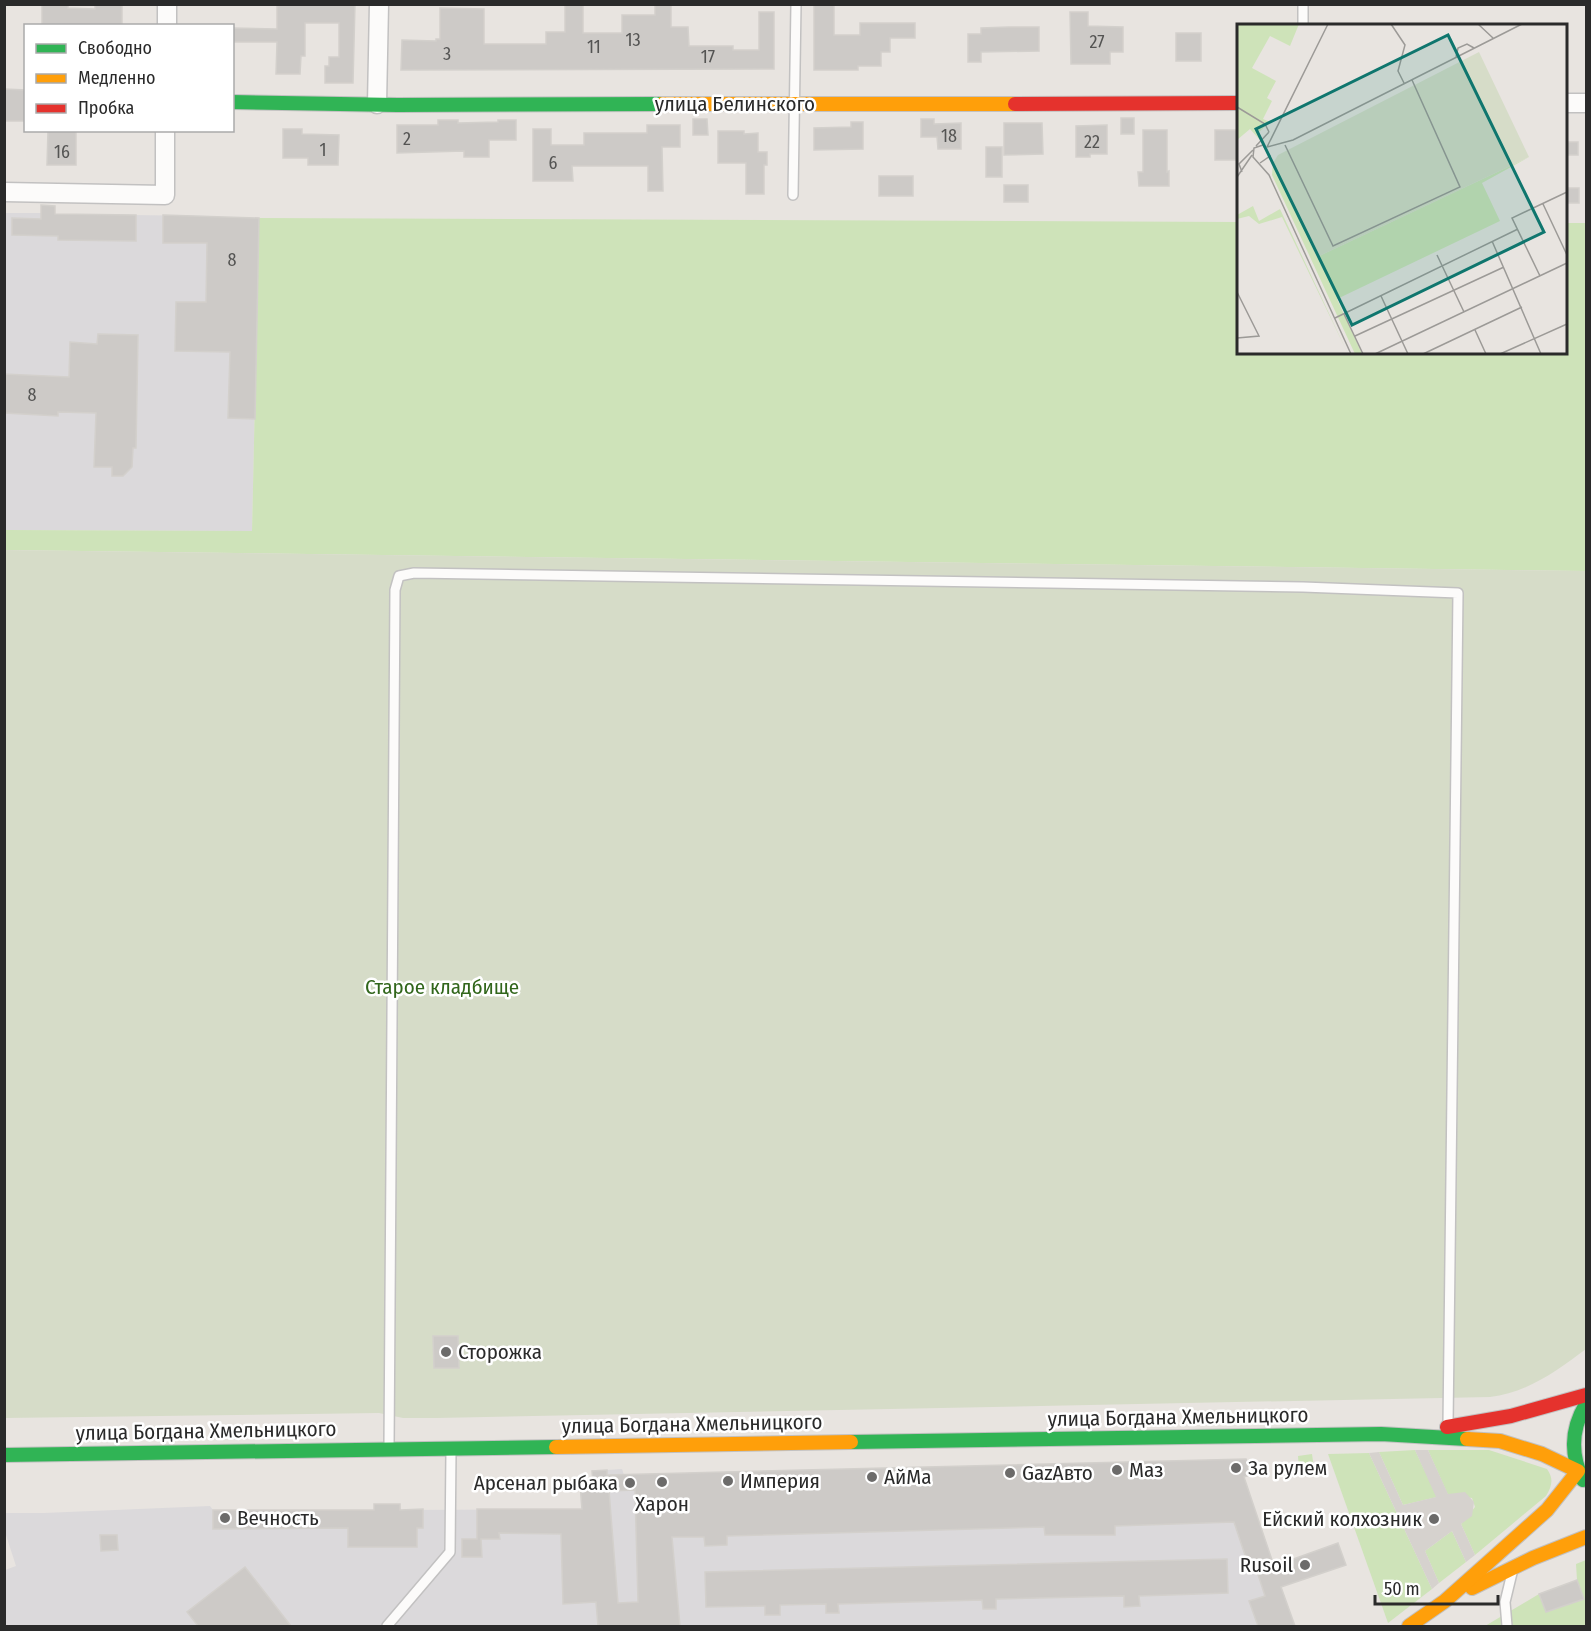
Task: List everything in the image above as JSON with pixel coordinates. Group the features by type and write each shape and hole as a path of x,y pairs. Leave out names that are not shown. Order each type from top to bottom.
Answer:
{"main road":[{"name":"улица Белинского","path":"234,102 377,104 1237,103"},
{"name":"улица Богдана Хмельницкого","path":"1381,1434 1448,1427 1511,1416 1587,1395"},
{"path":"1587,1404 1578,1418 1573,1436 1573,1453 1578,1471 1587,1485"},
{"name":"улица Богдана Хмельницкого","path":"10,1457 1381,1434 1500,1441 1542,1454 1578,1471"},
{"path":"1409,1626 1445,1601 1547,1510 1578,1471"},
{"path":"1445,1601 1513,1568 1587,1537"}],"street":[{"path":"167,4 167,24"},
{"path":"377,104 379,4"},
{"path":"1567,103 1587,103"},
{"path":"4,192 165,195 165,132"}],"lane":[{"path":"794,195 796,4"},
{"path":"1303,4 1303,24"},
{"path":"389,1449 395,590 399,576 414,573 1303,587 1458,593 1448,1427"},
{"path":"387,1626 450,1551 452,1448"},
{"path":"1507,1626 1505,1602 1513,1568"}],"shaded area":[{"path":"41,205 55,206 55,214 259,218 252,531 5,530 5,213 41,213"},
{"path":"1415,1450 1428,1450 1448,1494 1465,1492 1474,1502 1472,1516 1461,1524 1475,1555 1466,1562 1452,1531 1425,1551 1439,1583 1432,1589 1369,1453 1379,1452 1403,1505 1436,1497"},
{"path":"1246,1459 1250,1475 1244,1477 1294,1624 1292,1626 5,1626 5,1570 16,1566 5,1532 5,1513 210,1506 213,1510 374,1510 374,1504 400,1504 401,1510 581,1509 580,1484 593,1483 592,1471 622,1469 624,1475"}],"green space":[{"path":"259,218 1237,222 1237,354 1567,354 1567,223 1586,223 1586,571 5,550 5,530 252,531"},
{"name":"Старое кладбище","path":"4,550 1586,571 1586,1349 1529,1386 1504,1395 1490,1397 437,1418 403,1418 379,1413 5,1418"},
{"path":"1415,1450 1437,1497 1403,1505 1379,1452"},
{"path":"1428,1450 1489,1450 1547,1469 1551,1476 1551,1486 1546,1496 1475,1555 1461,1524 1475,1507 1472,1498 1448,1495"},
{"path":"1369,1453 1432,1589 1388,1623 1328,1454"},
{"path":"1312,1454 1314,1468 1299,1470 1298,1456"},
{"path":"1452,1531 1466,1562 1439,1583 1425,1551"},
{"path":"1586,1560 1586,1626 1485,1626 1539,1594 1546,1612 1583,1599 1577,1580 1576,1564"}],"building":[{"path":"42,4 68,4 68,8 95,9 95,5 122,5 122,24 42,24"},
{"path":"283,4 355,4 353,83 325,83 325,66 329,66 329,57 339,57 339,23 305,23 305,56 301,56 300,74 276,74 277,42 234,42 234,28 277,29 277,6"},
{"path":"565,4 583,4 583,33 622,33 622,15 655,15 655,4 671,4 671,27 688,27 689,46 733,46 733,50 759,50 759,12 774,12 774,69 401,70 402,40 436,41 440,39 440,8 484,9 484,44 546,44 546,32 565,32"},
{"path":"814,4 834,4 834,35 860,35 860,23 915,23 915,38 890,38 890,52 881,52 881,66 858,66 858,70 814,70"},
{"path":"1070,12 1088,12 1088,26 1123,27 1123,52 1110,52 1110,64 1071,64"},
{"path":"1039,27 1039,51 981,52 981,62 968,62 968,34 981,34 981,28"},
{"path":"1176,33 1201,33 1201,61 1176,61"},
{"path":"4,89 24,90 24,121 4,121"},
{"path":"1121,118 1134,118 1134,134 1121,134"},
{"path":"693,119 707,119 708,135 693,135"},
{"path":"921,119 934,119 934,124 961,123 961,149 938,149 937,137 921,137"},
{"path":"438,120 458,120 458,123 516,120 516,140 489,140 489,157 464,157 464,151 397,153 397,125 438,125"},
{"path":"851,122 863,122 863,149 814,150 814,128 851,127"},
{"path":"1004,123 1042,123 1043,154 1004,155"},
{"path":"647,125 680,125 680,147 662,147 663,191 648,191 648,166 572,166 573,181 533,181 533,129 551,129 551,145 584,145 584,133 647,133"},
{"path":"1107,125 1107,154 1076,157 1076,126"},
{"path":"283,129 302,129 302,134 339,135 338,165 308,165 308,158 283,158"},
{"path":"1143,130 1167,130 1169,186 1139,186 1138,172 1143,172"},
{"path":"1215,130 1237,130 1237,160 1215,160"},
{"path":"718,131 758,133 758,152 767,152 767,165 764,165 764,194 746,194 746,163 718,163"},
{"path":"48,132 76,132 76,165 47,165"},
{"path":"1567,142 1578,142 1578,155 1567,155"},
{"path":"986,147 1002,147 1002,177 986,177"},
{"path":"879,176 913,176 913,196 879,196"},
{"path":"1004,185 1028,185 1028,202 1004,202"},
{"path":"1567,188 1579,188 1579,203 1567,203"},
{"path":"41,205 55,206 55,214 136,215 136,241 58,240 58,236 12,235 12,218 41,219"},
{"path":"163,215 259,218 255,419 228,418 230,352 175,351 176,302 206,302 207,243 163,243"},
{"path":"98,334 138,335 136,448 133,448 132,467 123,476 112,476 112,467 94,467 96,413 58,412 58,416 4,413 4,374 69,377 70,342 97,344"},
{"name":"Сторожка","path":"433,1336 458,1336 459,1368 434,1368"},
{"path":"1246,1459 1250,1475 1244,1477 1274,1566 1338,1543 1346,1565 1281,1587 1295,1626 1258,1626 1249,1601 1265,1596 1253,1559 1247,1561 1234,1522 1115,1526 1115,1535 1045,1535 1044,1527 727,1536 727,1545 705,1546 704,1537 672,1537 680,1626 598,1626 596,1602 563,1604 561,1534 499,1533 500,1539 481,1539 482,1557 462,1557 462,1539 477,1539 477,1509 582,1509 580,1484 593,1483 592,1471 607,1470 607,1475","holes":["635,1490 638,1602 618,1603 609,1491"]},
{"path":"374,1504 400,1504 400,1510 423,1509 423,1528 417,1528 417,1547 348,1547 348,1528 213,1529 213,1510 374,1510"},
{"path":"100,1535 117,1535 118,1550 101,1551"},
{"path":"1227,1559 1228,1593 1139,1596 1140,1606 1124,1607 1124,1596 996,1599 996,1609 983,1609 982,1600 838,1604 839,1613 826,1613 826,1604 780,1605 780,1615 765,1615 765,1606 706,1607 705,1572"},
{"path":"245,1567 291,1626 198,1626 187,1612"},
{"path":"1577,1580 1584,1599 1546,1612 1539,1594"}],"traffic: fast":[{"path":"234,102 397,105 662,104"},
{"path":"1583,1480 1576,1461 1574,1442 1577,1423 1586,1404"},
{"path":"851,1442 1381,1434 1467,1439"},
{"path":"4,1455 556,1447"}],"traffic: slow":[{"path":"662,104 1015,104"},
{"path":"1409,1626 1445,1601 1547,1510 1578,1471 1542,1454 1500,1441 1467,1439"},
{"path":"556,1447 851,1442"},
{"path":"1472,1588 1533,1558 1586,1537"}],"traffic: jam":[{"path":"1015,104 1237,103"},
{"path":"1447,1427 1511,1416 1586,1395"}],"place":[{"name":"Сторожка","path":"446,1352"},
{"name":"За рулем","path":"1236,1468"},
{"name":"Маз","path":"1117,1470"},
{"name":"GazАвто","path":"1010,1473"},
{"name":"АйМа","path":"872,1477"},
{"name":"Империя","path":"728,1481"},
{"name":"Харон","path":"662,1482"},
{"name":"Арсенал рыбака","path":"630,1483"},
{"name":"Вечность","path":"225,1518"},
{"name":"Ейский колхозник","path":"1434,1519"},
{"name":"Rusoil","path":"1305,1565"}]}
